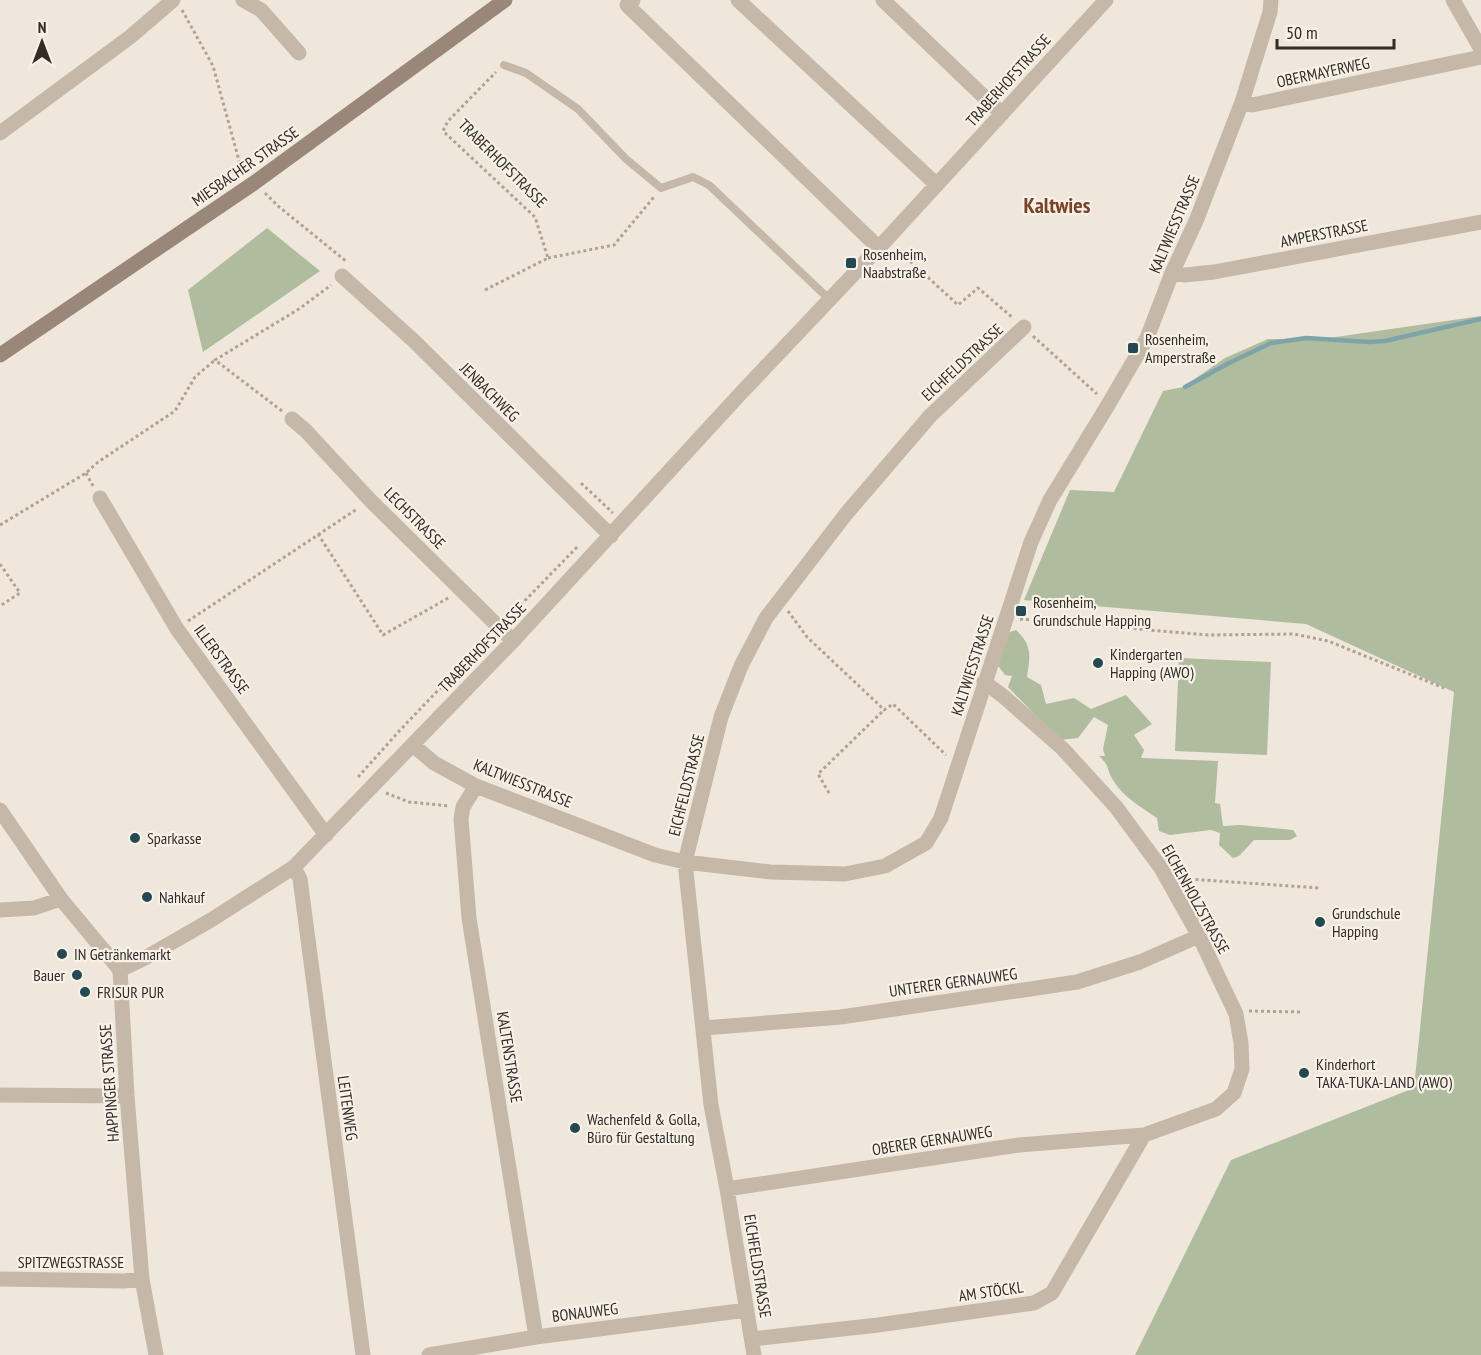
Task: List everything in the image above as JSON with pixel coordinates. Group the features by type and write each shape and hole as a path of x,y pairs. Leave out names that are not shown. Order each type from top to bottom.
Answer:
{"main road":[{"name":"MIESBACHER STRASSE","path":"0,355 254,183 505,0"}],"street":[{"path":"243,0 261,10 299,53"},
{"path":"633,0 627,5 883,243"},
{"path":"738,0 937,185"},
{"path":"883,0 1002,114"},
{"name":"TRABERHOFSTRASSE","path":"120,970 203,924 294,867 513,642 1106,0"},
{"name":"KALTWIESSTRASSE","path":"413,745 434,763 476,786 655,855 685,862 771,872 845,874 885,866 926,843 941,818 1031,542 1050,500 1146,338 1196,221 1242,102 1270,12 1271,0"},
{"path":"1453,0 1481,49"},
{"path":"0,133 130,37 178,5"},
{"name":"OBERMAYERWEG","path":"1242,102 1252,105 1481,57"},
{"name":"AMPERSTRASSE","path":"1172,273 1185,275 1214,272 1481,222"},
{"name":"JENBACHWEG","path":"342,276 414,341 610,536"},
{"name":"EICHFELDSTRASSE","path":"754,1355 711,1105 685,862 697,810 722,717 741,666 766,618 846,514 930,416 1024,327"},
{"name":"LECHSTRASSE","path":"292,419 513,642"},
{"name":"ILLERSTRASSE","path":"100,498 177,629 326,835"},
{"name":"EICHENHOLZSTRASSE","path":"984,682 1064,749 1109,798 1161,868 1199,936 1236,1014 1241,1043 1242,1069 1234,1093 1216,1109 1144,1135"},
{"path":"463,807 476,786"},
{"name":"KALTENSTRASSE","path":"463,807 469,918 536,1336"},
{"path":"0,810 61,899 120,970"},
{"name":"LEITENWEG","path":"294,867 300,879 363,1355"},
{"path":"0,910 34,908 61,899"},
{"name":"UNTERER GERNAUWEG","path":"704,1028 841,1017 1077,982 1140,962 1199,936"},
{"name":"HAPPINGER STRASSE","path":"120,970 127,1096 142,1278 156,1355"},
{"path":"0,1095 127,1096"},
{"name":"OBERER GERNAUWEG","path":"727,1189 1020,1145 1144,1135"},
{"name":"AM STÖCKL","path":"752,1339 878,1325 1035,1303 1052,1293 1144,1135"},
{"name":"SPITZWEGSTRASSE","path":"0,1280 124,1281 142,1278"},
{"name":"BONAUWEG","path":"429,1355 536,1336 747,1310"}],"lane":[{"path":"504,65 526,73 578,109 626,159 661,188 693,177 709,185 829,299"}],"path":[{"path":"0,525 86,473 98,462 175,411 195,377 216,360 299,309 354,267 278,206 254,183 240,164 213,66 178,5"},
{"name":"TRABERHOFSTRASSE","path":"504,65 448,121 443,131 535,217 548,258"},
{"path":"485,290 548,258 614,245 661,188"},
{"path":"883,243 958,305 978,288 1108,405"},
{"path":"216,360 292,419"},
{"path":"177,629 370,500"},
{"path":"463,807 409,802 388,793 363,794 356,779 402,728 611,511"},
{"path":"318,534 383,635 462,591"},
{"path":"0,564 20,593 0,606"},
{"path":"780,600 807,637 884,710"},
{"path":"1006,618 1209,635 1294,634 1329,641 1444,688"},
{"path":"829,793 818,774 893,704 957,765"},
{"path":"1172,888 1188,879 1320,888"},
{"path":"1236,1014 1250,1011 1301,1012"}],"green space":[{"path":"267,228 320,271 203,352 188,290"},
{"path":"1481,316 1481,1355 1135,1355 1231,1160 1414,1088 1454,692 1306,624 1024,600 1070,490 1114,492 1163,391 1183,387 1225,358 1268,339 1322,339"},
{"path":"1016,630 1028,646 1027,677 1041,685 1046,704 1074,698 1091,709 1126,695 1152,724 1134,735 1144,750 1141,758 1218,761 1215,803 1220,804 1223,826 1240,825 1293,830 1297,836 1290,840 1254,840 1239,856 1233,858 1219,845 1220,833 1211,830 1170,835 1159,831 1157,818 1122,791 1099,756 1105,756 1103,749 1108,725 1094,717 1078,738 1060,740 1008,687 1012,676 1005,675 996,663 1007,633"},
{"path":"1179,658 1271,662 1267,755 1175,751"}],"waterway":[{"path":"1185,387 1271,343 1306,338 1385,341 1481,319"}],"place":[{"name":"Rosenheim, Naabstraße","path":"851,263"},
{"name":"Rosenheim, Amperstraße","path":"1133,348"},
{"name":"Rosenheim, Grundschule Happing","path":"1021,611"},
{"name":"Kindergarten Happing (AWO)","path":"1098,663"},
{"name":"Sparkasse","path":"135,838"},
{"name":"Nahkauf","path":"147,897"},
{"name":"Grundschule Happing","path":"1320,922"},
{"name":"IN Getränkemarkt","path":"62,954"},
{"name":"Bauer","path":"77,975"},
{"name":"FRISUR PUR","path":"85,992"},
{"name":"Kinderhort TAKA-TUKA-LAND (AWO)","path":"1304,1073"},
{"name":"Wachenfeld & Golla, Büro für Gestaltung","path":"575,1128"}],"district":[{"name":"Kaltwies","path":"1057,205"}]}
